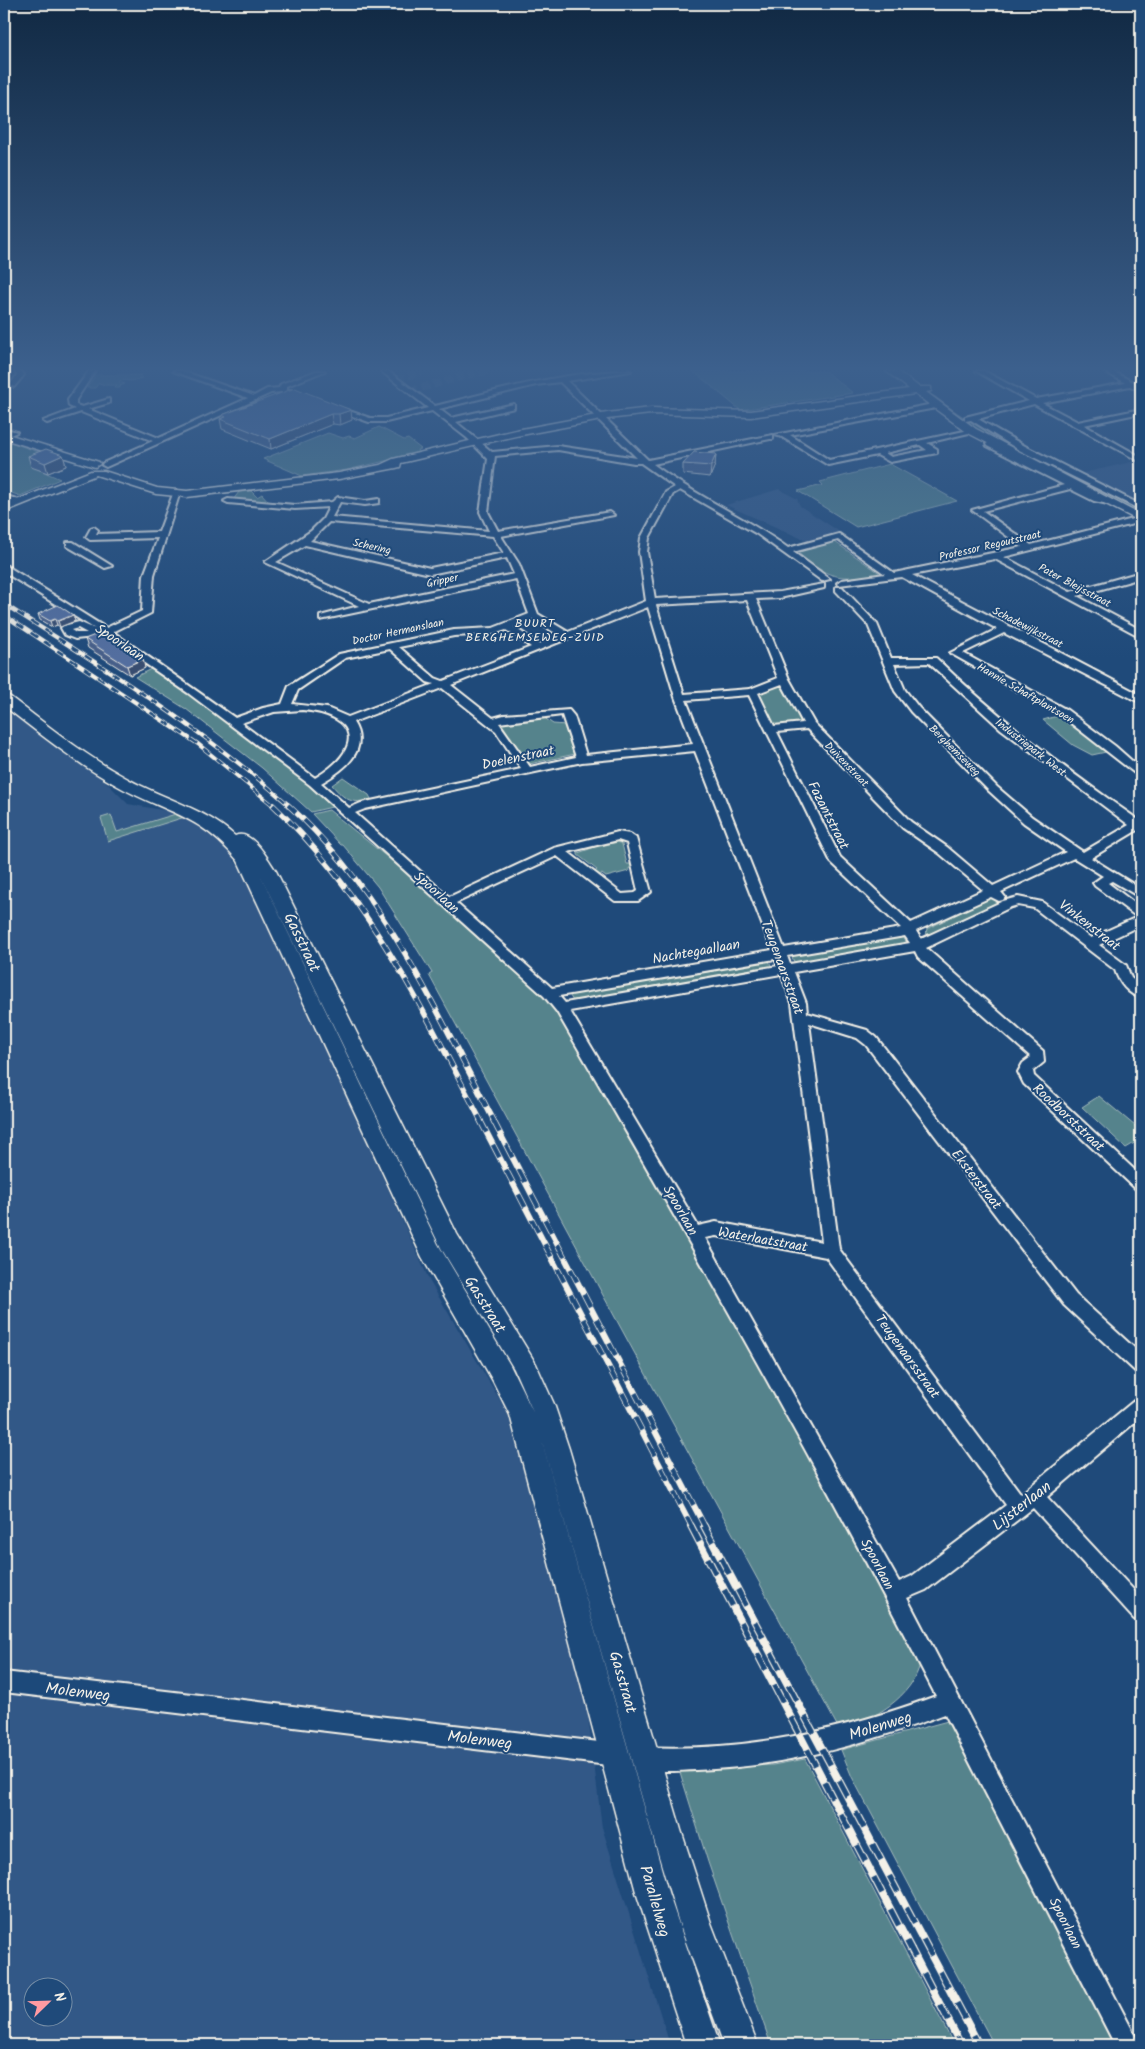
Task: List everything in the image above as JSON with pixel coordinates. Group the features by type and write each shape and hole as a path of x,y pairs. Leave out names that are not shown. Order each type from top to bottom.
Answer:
{"street":[{"path":"89,467 148,489 177,494 203,493 339,476 382,467"},
{"path":"4,509 101,467"},
{"path":"491,467 484,512 520,575 534,615 566,635"},
{"path":"653,467 681,487 752,527 786,551 823,582"},
{"path":"1034,467 1097,499 1108,502"},
{"path":"1041,467 1141,519"},
{"path":"1055,467 1141,510"},
{"path":"1029,548 976,510 1071,486"},
{"name":"Teugenaarsstraat","path":"681,487 670,492 645,538 643,552 651,602 680,697 778,954 786,969 802,1016 831,1251 1026,1501 1141,1612"},
{"path":"103,634 146,613 148,608 149,574 177,494"},
{"path":"4,497 19,503"},
{"path":"368,607 269,562 303,542 327,519 338,499 365,503 376,501"},
{"path":"228,501 295,507 334,504"},
{"path":"327,519 497,534 610,515"},
{"name":"Professor Regoutstraat","path":"823,582 829,589 905,575 998,556 1141,519"},
{"path":"108,566 70,544 92,534 162,536"},
{"path":"786,551 839,537 893,576"},
{"name":"Schering","path":"303,542 430,571 443,580 509,555"},
{"name":"Pater Bleijsstraat","path":"998,556 1141,634"},
{"name":"Spoorlaan","path":"4,568 235,722 314,782 549,993 562,1009 694,1233 894,1594 1128,2045"},
{"name":"Gripper","path":"323,618 368,607 443,580 520,575"},
{"name":"Schadewijkstraat","path":"905,575 1004,629 1141,699"},
{"path":"1069,595 1141,575"},
{"path":"346,721 538,648 651,602 780,594 823,582"},
{"name":"Berghemseweg","path":"840,586 872,624 900,691 921,717 992,789 1028,820 1078,856 1141,894"},
{"name":"Duivenstraat","path":"750,596 784,679 810,725 907,826 943,850 1007,904"},
{"name":"Doctor Hermanslaan","path":"286,707 293,688 342,656 454,633 494,631 534,615"},
{"path":"508,627 538,648"},
{"name":"Hannie Schaftplantsoen","path":"1004,629 955,653 1063,712 1110,748 1141,775"},
{"path":"391,645 431,680 444,684 500,729 527,770"},
{"name":"Industriepark West","path":"886,661 932,660 990,716 1078,784 1139,823"},
{"path":"680,697 752,692 784,679"},
{"name":"Fazantstraat","path":"752,692 835,859 903,922 908,930"},
{"name":"Gasstraat","path":"4,699 122,782 194,813 214,826 256,865 456,1256 522,1361 536,1389 557,1449 645,1758"},
{"path":"235,722 255,714 286,707 328,712 346,721 353,734 352,751 341,765 314,782"},
{"path":"492,722 504,718 564,712 568,716 582,759"},
{"path":"770,730 810,725"},
{"name":"Doelenstraat","path":"347,813 361,806 582,759 699,747"},
{"path":"1078,856 1139,823"},
{"path":"448,902 558,851 604,838 626,837 632,841 645,892 638,897 619,898 558,851"},
{"name":"Nachtegaallaan","path":"549,993 908,930 1078,856"},
{"name":"Gasstraat","path":"256,865 430,1250 458,1302 503,1375 522,1415 615,1755"},
{"path":"1112,876 1099,883 1141,914"},
{"name":"Vinkenstraat","path":"1007,904 1018,901 1038,905 1121,968 1125,980 1141,993"},
{"path":"562,1009 573,1005 918,946 1007,904"},
{"path":"1090,944 1141,920"},
{"path":"908,930 918,946"},
{"name":"Roodborststraat","path":"918,946 923,954 1038,1055 1037,1062 1028,1067 1025,1072 1029,1080 1141,1185"},
{"name":"Eksterstraat","path":"802,1016 862,1034 871,1042 1070,1300 1141,1365"},
{"name":"Waterlaatstraat","path":"694,1233 716,1229 831,1251"},
{"name":"Lijsterlaan","path":"894,1594 919,1583 1026,1501 1141,1406"},
{"name":"Molenweg","path":"4,1682 645,1758 728,1757 780,1750 845,1737 904,1719 950,1701"},
{"name":"Parallelweg","path":"615,1755 652,1892 703,2045"},
{"name":"Parallelweg","path":"645,1758 695,1923 741,2045"}],"shaded area":[{"path":"1111,467 1141,467 1141,504 1079,474"},
{"path":"779,489 797,499 800,506 840,532 807,541 726,505"},
{"path":"4,707 105,781 128,804 185,814 217,833 255,893 430,1282 507,1412 586,1700 602,1827 670,2045 4,2045"}],"green space":[{"path":"4,467 34,467 60,479 20,496 4,490"},
{"path":"280,467 361,467 347,470 302,476"},
{"path":"880,467 895,467 957,501 856,527 798,491 823,485 820,482"},
{"path":"1042,467 1050,467 1134,509 1129,511"},
{"path":"251,491 257,497 262,494 269,502 263,504 233,500 239,492"},
{"path":"832,540 881,574 854,577 834,576 817,567 795,550"},
{"path":"153,668 291,769 332,807 311,812 262,768 186,709 135,677"},
{"path":"779,685 803,723 774,727 758,696 762,690"},
{"path":"1061,715 1089,735 1106,752 1092,755 1073,745 1043,720"},
{"path":"543,717 553,724 566,725 575,754 529,764 501,725 502,722"},
{"path":"343,777 369,795 371,799 354,801 345,798 332,785"},
{"path":"329,810 414,879 548,998 678,1204 921,1661 909,1686 890,1705 878,1713 840,1731 429,975 432,973 378,887 343,845 312,814"},
{"path":"179,813 188,816 108,841 101,818 111,815 117,832"},
{"path":"618,842 622,844 627,864 633,864 634,868 629,868 629,871 606,877 602,874 597,877 593,873 597,870 578,855 578,853 595,847 593,844 598,843 601,846"},
{"path":"991,897 998,903 930,936 926,933 927,929"},
{"path":"902,936 908,944 795,964 791,955"},
{"path":"768,959 772,967 573,1001 568,993"},
{"path":"1099,1096 1141,1131 1141,1139 1126,1148 1082,1107"},
{"path":"955,1719 973,1750 1121,2045 994,2045 852,1777 841,1750"},
{"path":"805,1759 954,2045 771,2045 708,1862 679,1769 773,1765"}],"building":[{"path":"58,605 73,615 58,621 55,619 50,621 38,614"},
{"path":"100,633 143,659 127,666 85,639"}],"railway":[{"path":"4,604 187,724 290,806"},
{"path":"4,615 198,744 274,806"},
{"path":"288,805 322,838 380,913 405,953 494,1121"},
{"path":"274,806 306,839 337,876 364,914 414,995 481,1121"},
{"path":"480,1120 692,1527"},
{"path":"493,1120 705,1527"},
{"path":"691,1526 961,2045"},
{"path":"704,1526 979,2045"}],"district":[{"name":"BUURT BERGHEMSEWEG-ZUID","path":"535,630"}]}
